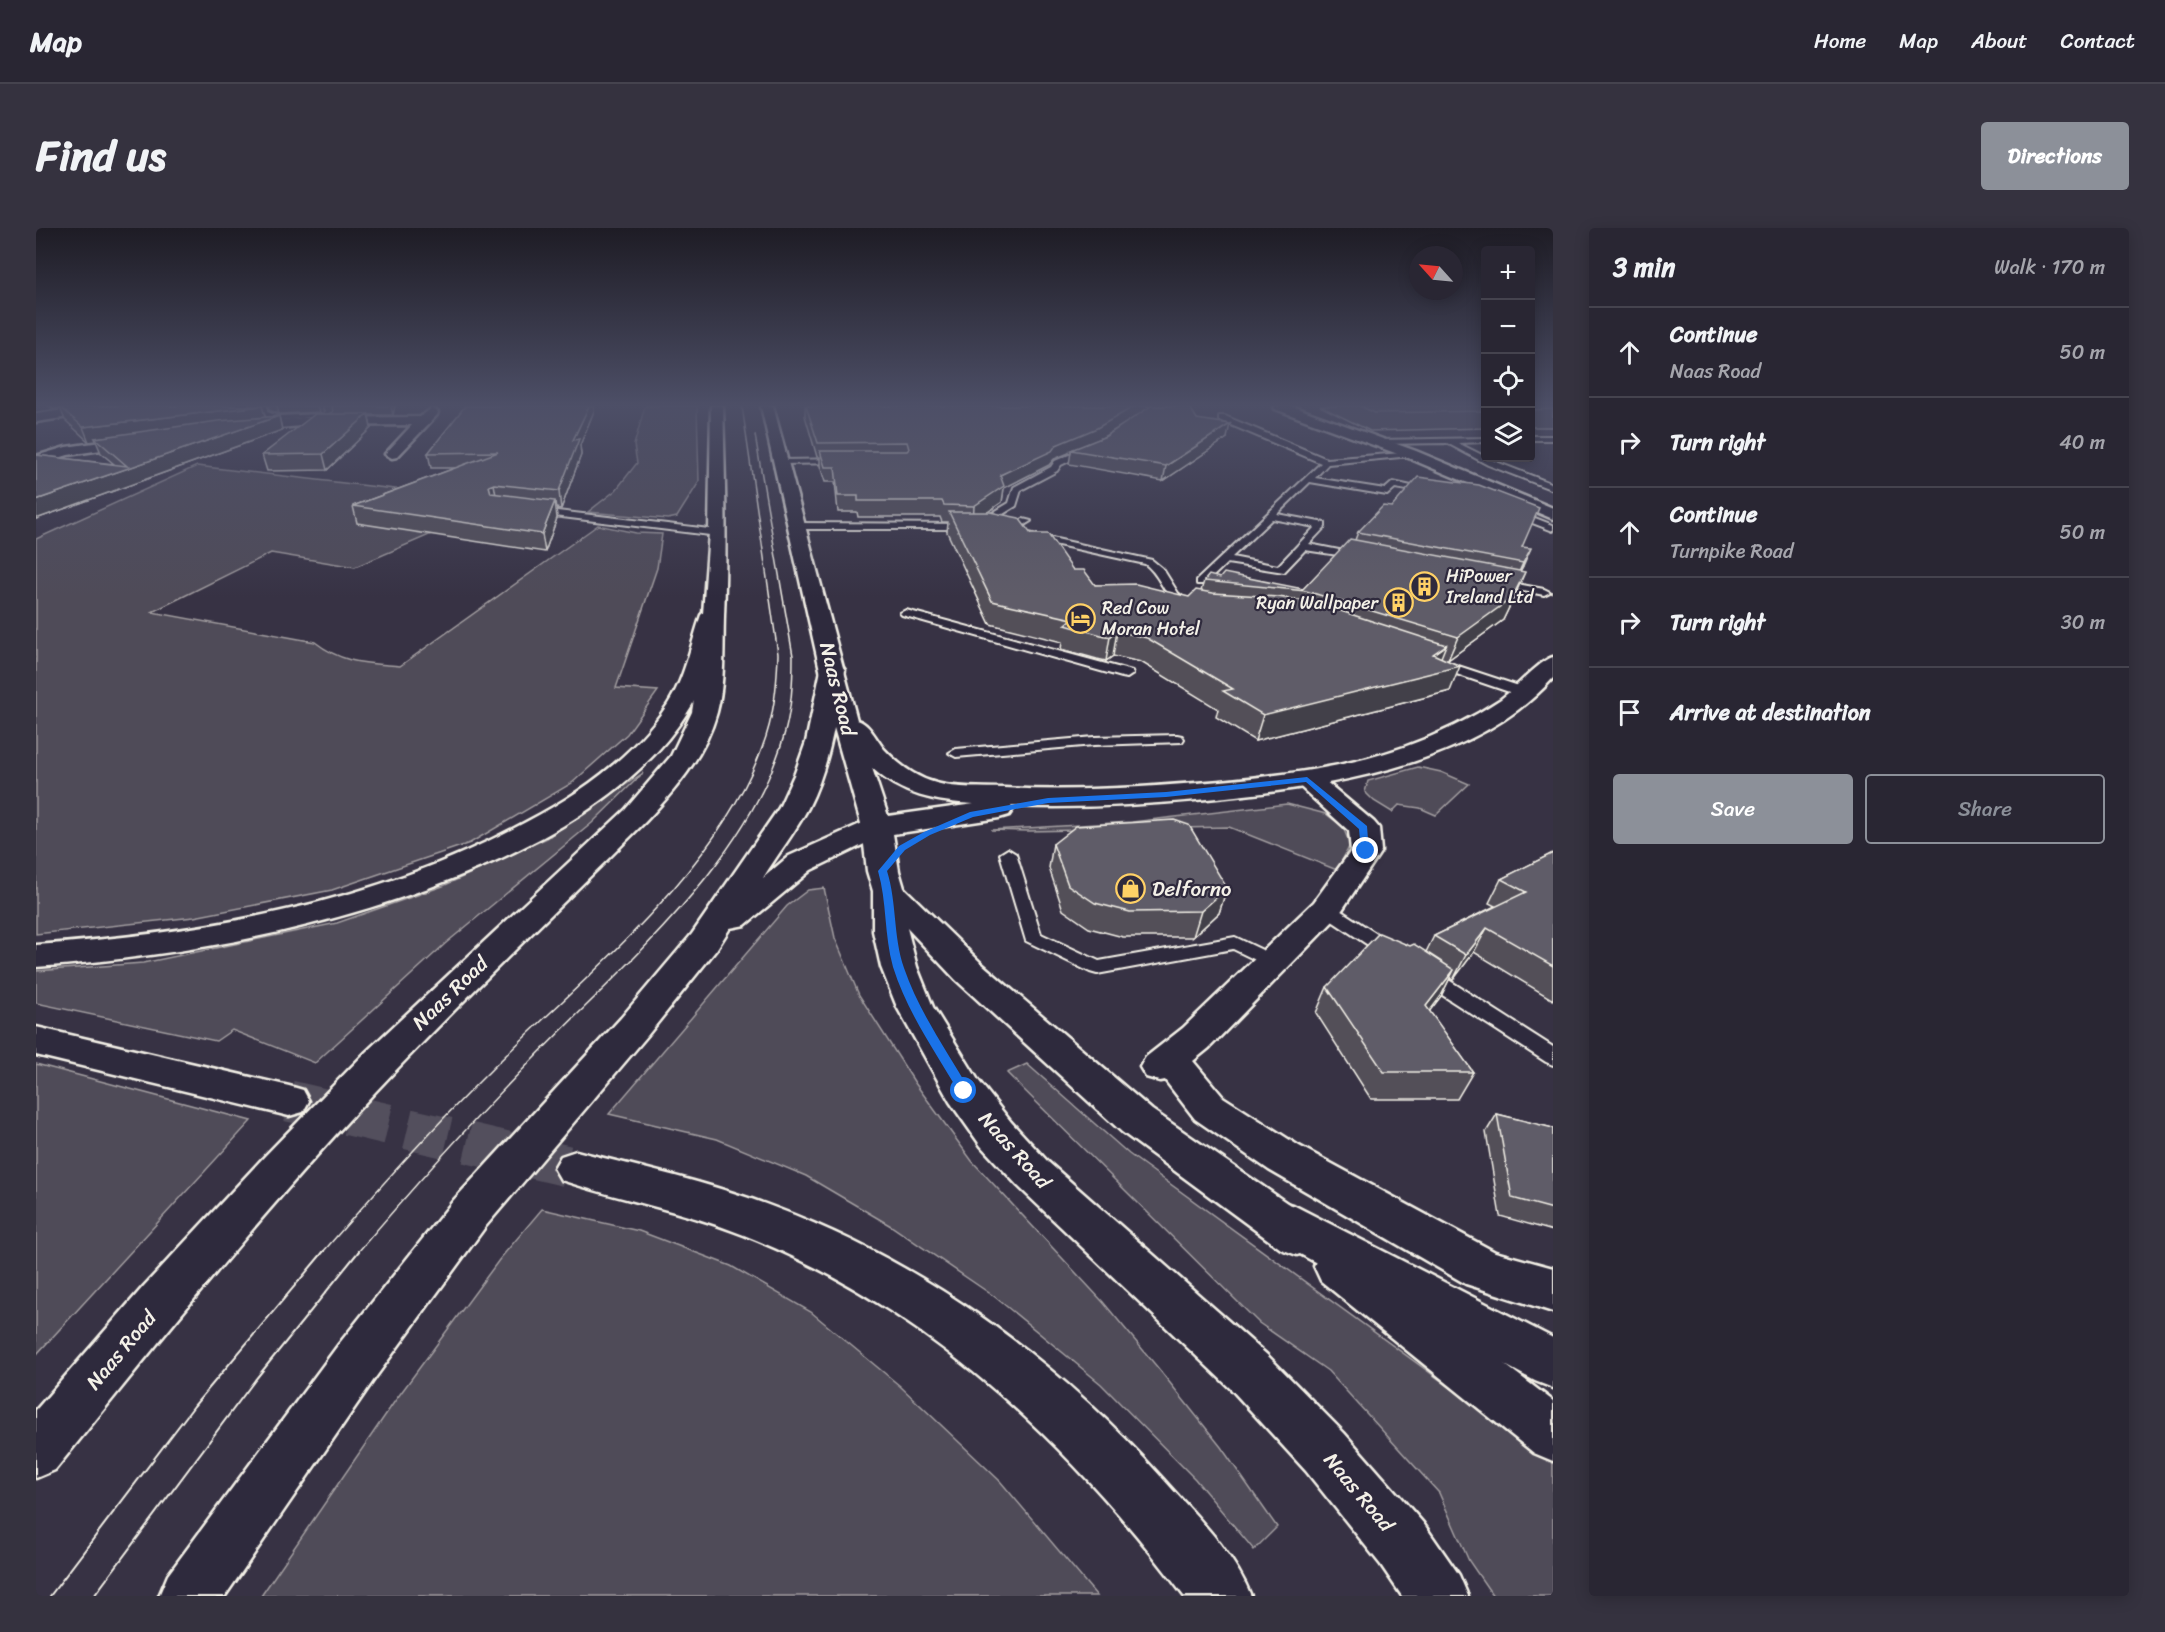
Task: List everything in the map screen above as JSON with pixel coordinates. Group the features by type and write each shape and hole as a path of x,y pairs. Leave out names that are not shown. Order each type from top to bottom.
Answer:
{"main road":[{"name":"Naas Road","path":"36,1450 185,1275 280,1168 372,1070 635,816 662,787 684,758 704,712 711,668 718,533 718,470"},
{"name":"Naas Road","path":"783,470 842,710 877,827 886,881 890,931 899,968 915,1007 964,1091 996,1134 1041,1182 1249,1372 1325,1452 1402,1544 1438,1596"},
{"path":"1448,470 1553,514"},
{"path":"36,957 83,954 163,944 280,924 400,889 443,873 532,832 566,813 611,779 660,731 680,704 696,670 712,615"},
{"path":"842,710 883,765 921,788 950,793 1048,800 1166,795 1307,780 1426,748 1481,721 1526,693 1553,663"},
{"path":"189,1596 357,1361 469,1214 634,1027 704,942 793,808 809,772 819,741 833,670"},
{"path":"1307,780 1364,828 1366,851 1326,909 1196,1038 1165,1063 1209,1108 1284,1158 1483,1269 1553,1290"},
{"path":"704,942 800,862 877,827 970,815 1048,800"},
{"path":"970,815 927,833 902,848 886,881 969,972 1137,1121 1279,1220 1553,1434"},
{"path":"36,1041 289,1101"},
{"path":"576,1168 708,1205 782,1230 843,1258 907,1293 966,1334 1055,1406 1119,1469 1189,1553 1221,1596"},
{"path":"1279,1220 1553,1364"}],"lane":[{"path":"979,526 979,523 1013,504 1017,489 1052,470"},
{"path":"1201,582 1318,470"},
{"path":"1509,470 1553,487"},
{"path":"1308,479 1387,492 1393,485 1439,492"},
{"path":"520,509 718,533"},
{"path":"1504,509 1553,528"},
{"path":"1225,559 1280,570 1322,525 1270,516"},
{"path":"1008,531 1026,520"},
{"path":"797,526 979,526 1008,531 1148,561 1159,570 1176,600 1202,609"},
{"path":"1302,546 1371,559"},
{"path":"1486,581 1544,592"},
{"path":"906,613 1127,674"},
{"path":"1421,658 1526,693"},
{"path":"956,753 1094,741 1177,739"},
{"path":"1008,854 1033,937 1097,968 1235,943 1272,962"},
{"path":"1326,909 1553,1057"}],"shaded area":[{"path":"189,470 230,470 506,502 355,567 271,553 152,612 315,642 335,655 355,661 400,666 598,525 636,533 662,534 657,568 616,688 658,691 627,734 572,783 470,843 332,890 194,917 36,934 36,539"},
{"path":"632,470 699,470 699,482 677,517 668,519 588,512 616,490"},
{"path":"1418,767 1441,772 1469,784 1436,815 1420,808 1399,805 1392,812 1374,801 1365,792 1368,781"},
{"path":"643,773 592,823 446,943 315,1063 232,1030 216,1041 36,1003 36,971 143,963 337,923 443,886 547,838"},
{"path":"1287,804 1326,814 1343,827 1350,845 1337,870 1229,827 991,830 1132,822"},
{"path":"824,888 835,938 859,995 915,1083 972,1161 1103,1302 1158,1368 1221,1447 1277,1527 1254,1550 1195,1479 1101,1384 995,1297 891,1226 806,1176 717,1139 609,1114 787,906 808,890"},
{"path":"36,1064 251,1121 36,1355"},
{"path":"1027,1064 1129,1154 1553,1462 1553,1596 1493,1596 1469,1561 1439,1493 1328,1371 1259,1323 1007,1073"},
{"path":"542,1209 639,1231 731,1266 811,1312 900,1386 1000,1481 1097,1596 261,1596 395,1401 499,1260"}],"building":[{"path":"36,470 123,470 36,500"},
{"path":"450,470 567,470 559,491 494,484 489,486 491,493 555,501 542,534 353,506"},
{"path":"835,470 1011,470 1000,475 1004,486 974,506 944,505 942,501 858,501 858,496 838,496"},
{"path":"1418,477 1479,485 1539,508 1522,547 1531,548 1523,563 1358,532 1383,506 1392,507"},
{"path":"949,512 990,512 1019,518 1031,534 1048,534 1073,570 1084,570 1095,585 1136,584 1189,597 1196,590 1313,602 1446,645 1433,654 1460,666 1263,715 1223,691 1233,689 1147,638 1117,631 1110,637 1101,635 1065,625 1072,619 992,601"},
{"path":"1350,539 1525,572 1512,598 1458,637 1306,591 1204,581 1209,575 1220,578 1224,573 1303,589"},
{"name":"Delforno","path":"1174,820 1189,825 1227,888 1201,911 1130,912 1095,903 1068,885 1053,844 1076,826"},
{"path":"1553,853 1553,966 1487,928 1466,955 1434,936 1526,892 1501,879"},
{"path":"1379,933 1410,946 1414,944 1454,970 1426,1006 1473,1072 1384,1072 1327,987"},
{"path":"1497,1114 1553,1128 1553,1209 1512,1198"}],"tunnel":[{"path":"289,1101 576,1168"}],"tram line":[{"path":"323,1252 446,1116 643,922 679,882 712,839 740,795 762,748 769,725 776,690 778,654 751,470"},
{"path":"358,1252 489,1105 682,906 716,865 746,821 770,775 788,719 792,692 793,656 761,470"},
{"path":"50,1596 194,1406 324,1251"},
{"path":"94,1596 255,1380 359,1251"}],"place":[{"name":"HiPower Ireland Ltd","path":"1425,586"},
{"name":"Ryan Wallpaper","path":"1399,603"},
{"name":"Red Cow Moran Hotel","path":"1081,618"},
{"name":"Delforno","path":"1131,889"}],"route":[{"path":"964,1091 915,1007 899,968 890,931 889,891 883,871 902,848 927,833 970,815 1048,800 1166,795 1307,780 1364,828 1366,851"}]}
